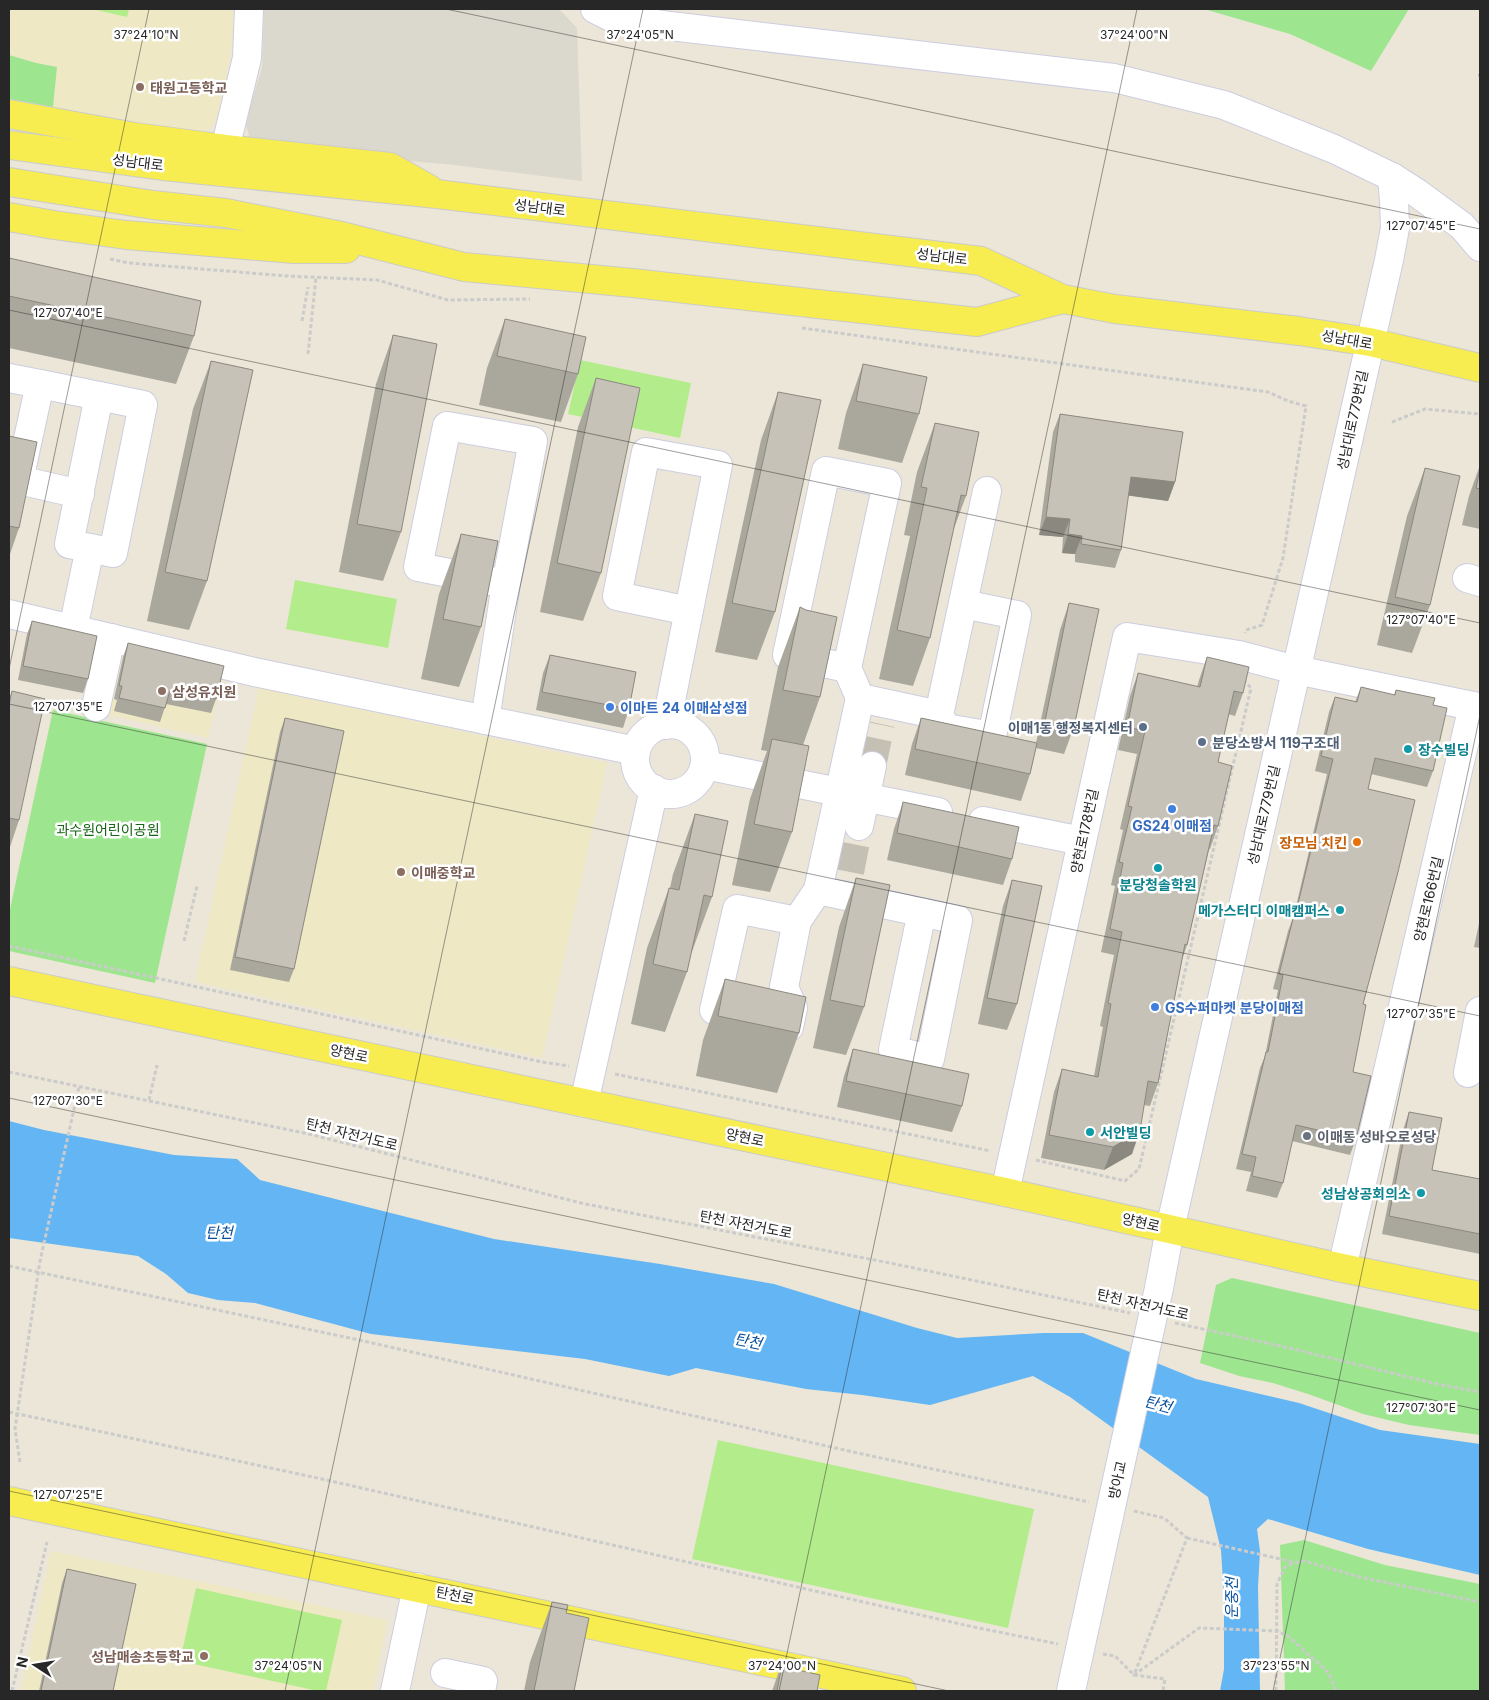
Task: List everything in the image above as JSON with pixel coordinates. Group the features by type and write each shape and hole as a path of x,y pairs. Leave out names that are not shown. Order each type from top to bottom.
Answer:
{"main road":[{"path":"9,114 135,137 390,167 437,194"},
{"name":"성남대로","path":"9,145 172,167 437,194 980,261 1063,299 1115,309 1299,331 1370,342 1480,368"},
{"name":"성남대로","path":"9,182 153,205 226,213 342,236 464,267 633,283 977,322 1063,299"},
{"path":"9,217 126,234 294,250 390,249"},
{"name":"양현로","path":"9,981 1006,1192 1342,1268 1480,1296"},
{"name":"탄천로","path":"9,1501 900,1691"}],"street":[{"path":"226,149 247,58 250,9"},
{"path":"595,9 611,17 670,26 1114,78 1224,105 1334,149 1392,177 1462,226 1480,247"},
{"name":"성남대로779번길","path":"1159,1288 1170,1229 1389,260 1395,228 1392,177"},
{"path":"9,378 40,384 99,396 143,405 113,553 69,544 99,396"},
{"path":"40,384 14,479 80,494"},
{"path":"484,720 506,584 533,441 447,426 418,567 506,584"},
{"path":"666,725 718,465 646,452 617,596 688,611"},
{"path":"848,668 787,655 826,471 887,483 848,668 860,698 853,795 860,826"},
{"path":"963,604 1017,615 992,736 946,728 939,715 987,491"},
{"path":"73,629 90,548"},
{"path":"9,614 254,672 636,751"},
{"name":"양현로178번길","path":"1006,1192 1127,637 1239,655 1296,670"},
{"path":"96,707 111,638"},
{"name":"양현로166번길","path":"1296,670 1477,710 1342,1268"},
{"path":"860,698 939,715"},
{"path":"666,725 683,726 693,732 701,741 705,753 705,764 698,779 685,790 675,793 664,793 654,789 645,782 638,773 636,762 636,751 641,740 649,731 666,725"},
{"path":"705,764 1082,841"},
{"path":"798,922 737,908 714,1010 789,1027 793,1008 784,987 798,922 818,890 853,795 872,766"},
{"path":"584,1103 654,789"},
{"path":"818,890 922,912 958,920 930,1058 893,1050 922,912"},
{"path":"907,983 944,991"},
{"path":"1468,1073 1480,1011"},
{"name":"방아교","path":"1073,1682 1159,1288"},
{"path":"396,1691 417,1587"},
{"path":"445,1673 483,1681 481,1691"}],"path":[{"path":"308,354 316,277 377,280 448,300 534,299"},
{"path":"302,321 308,287"},
{"path":"9,946 533,1060 591,1069 1013,1155 1125,1181 1139,1169 1251,688 1236,671 1239,655 1246,630 1262,626 1283,558 1306,406 1288,401 1268,392 796,328"},
{"path":"1392,422 1426,409 1480,414"},
{"path":"184,941 197,886"},
{"path":"149,1101 158,1064"},
{"name":"탄천 자전거도로","path":"9,1072 309,1134 585,1204 890,1263 1130,1313"},
{"path":"20,1462 14,1429 38,1272 80,1087"},
{"path":"9,1266 360,1340 862,1454 1096,1504"},
{"name":"탄천 자전거도로","path":"1169,1321 1438,1384 1480,1392"},
{"path":"9,1412 322,1479 969,1626 1067,1646"},
{"path":"1125,1510 1164,1518 1187,1538 1294,1562 1304,1561 1360,1577 1480,1602"},
{"path":"1134,1675 1187,1538"},
{"path":"12,1691 47,1542"},
{"path":"1276,1691 1277,1584 1285,1567 1294,1562"},
{"path":"1134,1675 1199,1628 1270,1630 1288,1636 1329,1673 1336,1691"},
{"path":"1096,1652 1115,1656 1134,1675 1165,1679 1163,1691"}],"shaded area":[{"name":"태원고등학교","path":"9,9 238,9 220,116 200,140 53,107 57,67 9,55"},
{"path":"264,9 559,9 577,28 582,181 446,164 253,149 245,122 262,68"},
{"name":"삼성유치원","path":"117,645 224,670 208,738 101,713"},
{"name":"이매중학교","path":"259,687 607,763 542,1058 195,982"},
{"name":"성남매송초등학교","path":"51,1551 388,1620 373,1691 21,1691"}],"green space":[{"path":"92,9 129,9 127,17"},
{"path":"1204,9 1409,9 1371,71 1290,34"},
{"path":"9,55 57,67 53,107 9,99"},
{"path":"580,360 691,383 680,438 568,414"},
{"path":"295,580 397,599 388,648 286,629"},
{"name":"과수원어린이공원","path":"53,710 207,744 155,983 9,951 9,914"},
{"path":"1232,1278 1480,1333 1480,1435 1409,1425 1363,1414 1273,1383 1239,1376 1200,1363 1216,1285"},
{"path":"718,1440 1034,1509 1008,1628 692,1559"},
{"path":"1304,1540 1385,1565 1480,1584 1480,1691 1285,1691 1280,1545"},
{"path":"196,1588 342,1620 326,1691 318,1691 180,1661"}],"water":[{"name":"탄천","path":"9,1121 44,1130 174,1155 237,1159 260,1180 494,1239 660,1264 774,1284 917,1328 957,1338 1044,1333 1083,1333 1196,1379 1299,1403 1380,1430 1480,1444 1480,1575 1368,1549 1268,1519 1257,1529 1260,1551 1258,1587 1260,1691 1220,1691 1224,1669 1224,1598 1221,1550 1208,1497 1070,1397 1033,1376 930,1405 806,1389 696,1368 669,1376 585,1359 371,1334 255,1303 218,1300 188,1293 166,1274 138,1256 9,1238"}],"building":[{"path":"9,258 201,301 194,336 9,296"},
{"path":"505,319 586,337 578,374 497,356"},
{"path":"393,335 437,344 401,532 357,524"},
{"path":"211,361 253,370 207,581 165,572"},
{"path":"863,364 927,377 919,414 856,401"},
{"path":"596,378 640,388 601,573 557,563"},
{"path":"778,392 821,400 775,612 732,603"},
{"path":"1060,414 1183,432 1175,482 1131,477 1121,550 1081,544 1082,536 1068,534 1070,519 1046,517"},
{"path":"935,423 979,432 966,496 961,495 930,638 897,630 927,488 921,487"},
{"path":"9,436 37,442 19,528 9,526"},
{"path":"1425,468 1460,476 1430,605 1395,597"},
{"path":"1480,469 1480,489 1476,488"},
{"path":"461,534 498,541 481,627 443,619"},
{"path":"1069,603 1099,609 1074,727 1045,721"},
{"path":"800,607 837,617 820,697 783,690"},
{"path":"32,621 97,636 88,679 23,666"},
{"path":"128,643 224,666 216,699 170,690 165,708 119,698 122,686 119,686"},
{"path":"550,655 636,672 629,709 542,692"},
{"path":"1207,657 1249,667 1243,693 1234,691 1218,762 1232,766 1218,826 1214,825 1187,945 1185,944 1158,1083 1148,1081 1140,1131 1113,1147 1049,1135 1062,1069 1098,1077 1111,1004 1108,1003 1122,932 1110,929 1123,863 1119,862 1132,807 1128,806 1145,731 1127,727 1138,673 1200,687"},
{"path":"1361,687 1395,695 1396,690 1435,698 1433,705 1447,708 1433,771 1375,758 1368,789 1415,800 1363,1004 1366,1005 1353,1072 1371,1076 1356,1139 1296,1125 1283,1183 1252,1176 1256,1157 1242,1154 1266,1052 1268,1052 1283,975 1279,974 1333,759 1321,756 1335,697 1357,702"},
{"path":"12,691 45,699 19,820 9,818 9,705"},
{"path":"285,718 344,731 294,969 235,957"},
{"path":"921,718 1037,743 1030,774 915,749"},
{"path":"772,739 809,746 792,832 754,824"},
{"path":"903,802 1019,827 1012,859 897,833"},
{"path":"695,814 728,821 712,897 704,895 687,972 653,964 669,888 679,890"},
{"path":"856,878 890,885 864,1007 830,1000"},
{"path":"1012,880 1042,886 1017,1004 987,998"},
{"path":"725,979 806,997 799,1033 718,1016"},
{"path":"853,1049 969,1074 962,1106 846,1081"},
{"name":"성남상공회의소","path":"1409,1112 1442,1118 1432,1170 1480,1179 1480,1234 1389,1216"},
{"path":"67,1569 136,1584 113,1691 41,1691"},
{"path":"552,1602 568,1605 566,1613 589,1618 574,1691 534,1691"},
{"path":"783,1660 799,1663 798,1670 820,1675 817,1691 777,1691"}],"tunnel":[{"path":"872,766 881,724"},
{"path":"850,872 859,826"}],"place":[{"name":"태원고등학교","path":"140,87"},
{"name":"삼성유치원","path":"162,691"},
{"name":"이마트 24 이매삼성점","path":"610,707"},
{"name":"이매1동 행정복지센터","path":"1143,727"},
{"name":"분당소방서 119구조대","path":"1202,742"},
{"name":"장수빌딩","path":"1408,749"},
{"name":"GS24 이매점","path":"1172,809"},
{"name":"장모님 치킨","path":"1357,842"},
{"name":"분당청솔학원","path":"1158,868"},
{"name":"이매중학교","path":"401,872"},
{"name":"메가스터디 이매캠퍼스","path":"1340,910"},
{"name":"GS수퍼마켓 분당이매점","path":"1155,1007"},
{"name":"서안빌딩","path":"1090,1132"},
{"name":"이매동 성바오로성당","path":"1307,1136"},
{"name":"성남상공회의소","path":"1421,1193"},
{"name":"성남매송초등학교","path":"204,1656"}],"water label":[{"name":"운중천","path":"1231,1598"}]}
